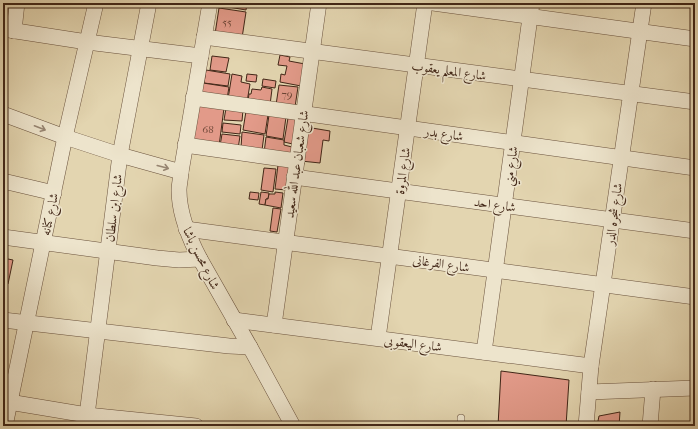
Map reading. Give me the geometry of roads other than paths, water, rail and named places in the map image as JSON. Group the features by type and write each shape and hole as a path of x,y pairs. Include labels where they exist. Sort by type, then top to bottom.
{"street":[{"path":"17,3 8,30 87,42 201,56"},
{"name":"شارع كنانه","path":"5,426 6,401 27,323 65,137 96,3"},
{"name":"شارع ابن سلطان","path":"91,419 97,331 120,155 149,3"},
{"name":"شارع محسن باشا","path":"210,3 181,172 179,191 182,210 186,229 193,246 293,426"},
{"name":"شارع شعبان عبد الله سعيد","path":"274,325 319,3"},
{"name":"شارع المروة","path":"378,338 425,3"},
{"path":"432,3 531,10 640,32 695,39"},
{"name":"شارع شجره الدر","path":"586,426 591,366 644,3"},
{"name":"شارع مني","path":"484,352 531,10"},
{"name":"شارع المعلم يعقوب","path":"204,37 695,102"},
{"name":"شارع بدر","path":"193,98 695,168"},
{"path":"3,114 65,137 120,155 181,172"},
{"path":"185,145 297,161"},
{"name":"شارع احد","path":"294,177 695,231"},
{"path":"3,181 54,193"},
{"name":"شارع الفرغانى","path":"186,229 695,297"},
{"path":"3,238 179,260 200,259"},
{"path":"3,320 229,346 250,347"},
{"name":"شارع اليعقوبى","path":"234,320 591,366"},
{"path":"589,392 695,388"},
{"path":"650,426 654,389"},
{"path":"6,401 91,419 196,426"}],"lane":[{"path":"461,418 461,426"}]}
